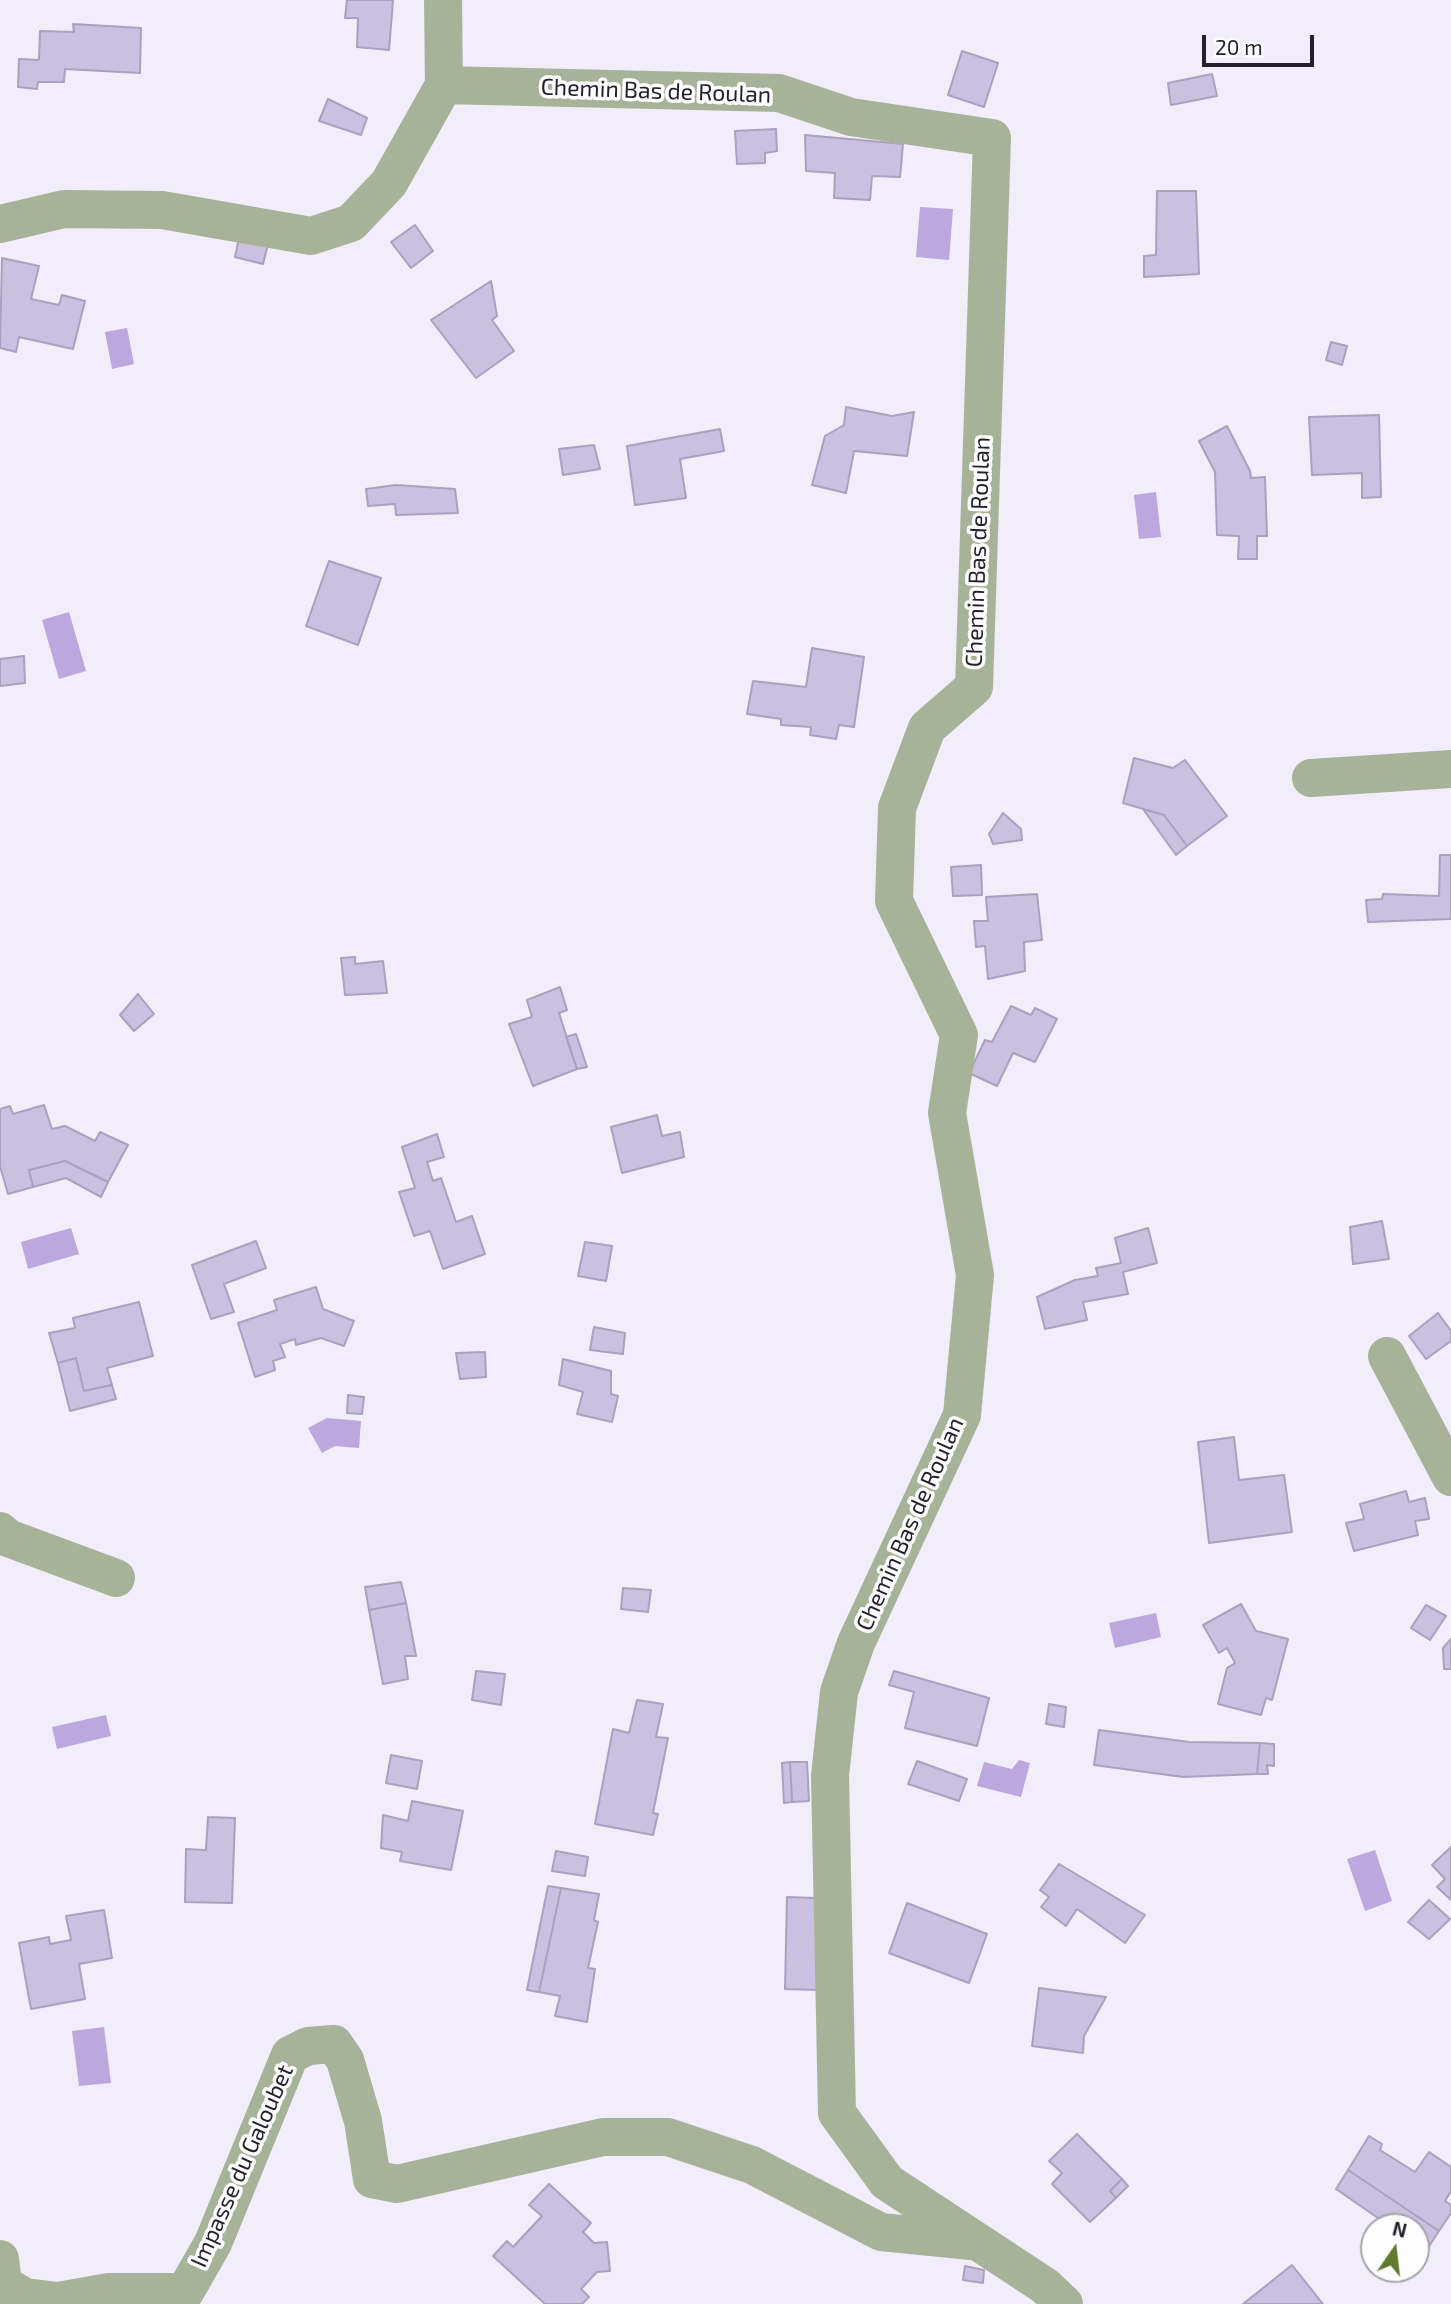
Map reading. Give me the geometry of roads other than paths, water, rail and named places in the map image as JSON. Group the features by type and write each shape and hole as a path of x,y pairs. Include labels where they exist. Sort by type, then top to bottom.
{"street":[{"path":"0,224 64,209 162,210 311,236 351,223 389,183 444,85 443,0"},
{"name":"Chemin Bas de Roulan","path":"444,85 779,93 851,117 992,138 974,687 927,728 897,808 894,901 959,1035 947,1113 975,1275 962,1415 856,1643 839,1692 830,1776 837,2113 887,2182 1045,2286 1064,2304"},
{"path":"1311,778 1451,769"},
{"path":"1387,1356 1451,1477"},
{"path":"0,1531 8,1538 116,1578"},
{"name":"Impasse du Galoubet","path":"0,2259 3,2284 25,2297 58,2301 109,2292 185,2292 213,2243 290,2055 307,2046 334,2044 345,2060 363,2121 372,2179 397,2184 603,2137 668,2137 752,2165 881,2232 974,2241"}]}
